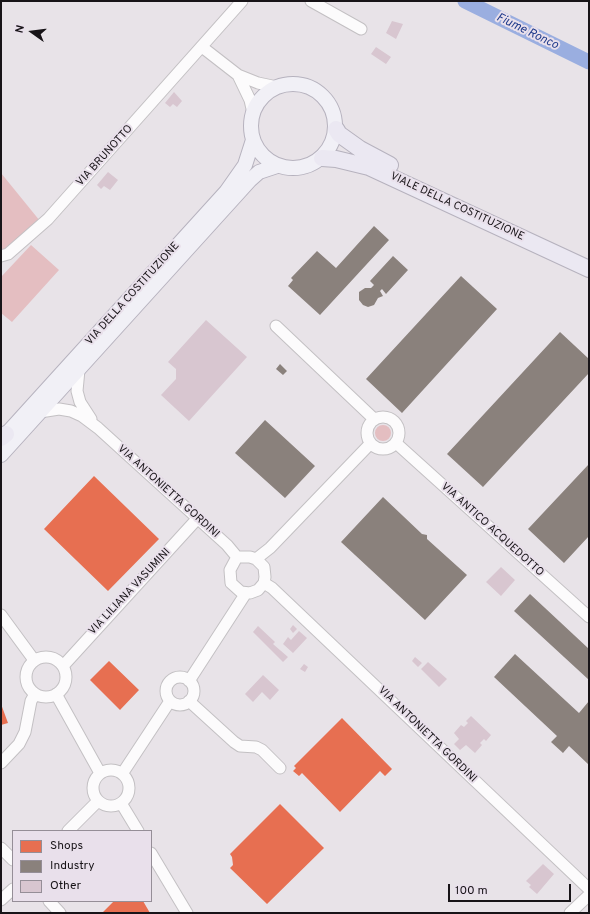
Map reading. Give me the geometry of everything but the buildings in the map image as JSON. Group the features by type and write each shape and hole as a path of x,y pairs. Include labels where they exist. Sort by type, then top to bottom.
{"highway":[{"name":"VIALE DELLA COSTITUZIONE","path":"336,129 347,141 370,156 589,258"},
{"name":"VIALE DELLA COSTITUZIONE","path":"322,158 336,159 369,167 589,268"}],"main road":[{"path":"298,84 318,91 332,108 336,129 332,144 322,158 311,165 298,169 277,166 265,158 253,140 251,126 253,113 262,98 276,87 298,84"},
{"name":"VIA DELLA COSTITUZIONE","path":"3,437 226,192 245,164 253,140"},
{"name":"VIA DELLA COSTITUZIONE","path":"1,455 250,180 259,172 277,166"}],"street":[{"name":"VIA BRUNOTTO","path":"1,256 8,254 48,219 242,1"},
{"path":"311,1 342,20 361,29"},
{"path":"202,47 238,75 258,83 276,87"},
{"path":"238,75 250,100 253,113"},
{"path":"276,326 374,419"},
{"name":"VIA ANTONIETTA GORDINI","path":"79,370 77,391 80,402 98,428"},
{"name":"VIA ANTONIETTA GORDINI","path":"40,412 59,409 71,411 82,416 98,428 227,545 237,557"},
{"path":"384,416 389,417 397,424 400,434 396,443 386,449 375,447 370,444 367,439 367,428 374,419 384,416"},
{"name":"VIA ANTICO ACQUEDOTTO","path":"396,443 589,617"},
{"path":"256,559 270,548 370,444"},
{"name":"VIA LILIANA VASUMINI","path":"62,666 197,519"},
{"path":"237,557 250,557 256,559 264,566 264,583 258,590 246,593 237,590 230,579 230,570 237,557"},
{"name":"VIA ANTONIETTA GORDINI","path":"264,583 272,588 589,889"},
{"path":"189,680 246,593"},
{"path":"1,615 34,660"},
{"path":"40,657 53,658 62,666 66,678 64,684 56,694 46,697 35,694 30,690 25,677 29,665 34,660 40,657"},
{"path":"177,677 189,680 192,684 193,693 189,701 178,704 170,701 166,694 169,682 177,677"},
{"path":"1,763 20,744 25,732 35,694"},
{"path":"56,694 100,773"},
{"path":"122,774 170,701"},
{"path":"189,701 234,742 240,746 256,747 262,750 280,768"},
{"path":"111,770 122,774 129,784 129,790 127,796 121,803 108,806 98,801 93,792 96,777 100,773 111,770"},
{"path":"69,830 98,801"},
{"path":"121,803 137,830"},
{"path":"1,848 12,859"},
{"path":"152,855 187,913"},
{"path":"1,900 12,890"},
{"path":"570,913 589,895"},
{"path":"49,902 60,913"}],"shaded area":[{"path":"1,173 40,221 1,252"},
{"path":"31,245 59,270 12,322 1,313 1,277"},
{"path":"383,425 389,427 391,433 389,439 383,441 377,439 375,433 377,427"}],"waterway":[{"name":"Fiume Ronco","path":"465,1 589,62"}]}
